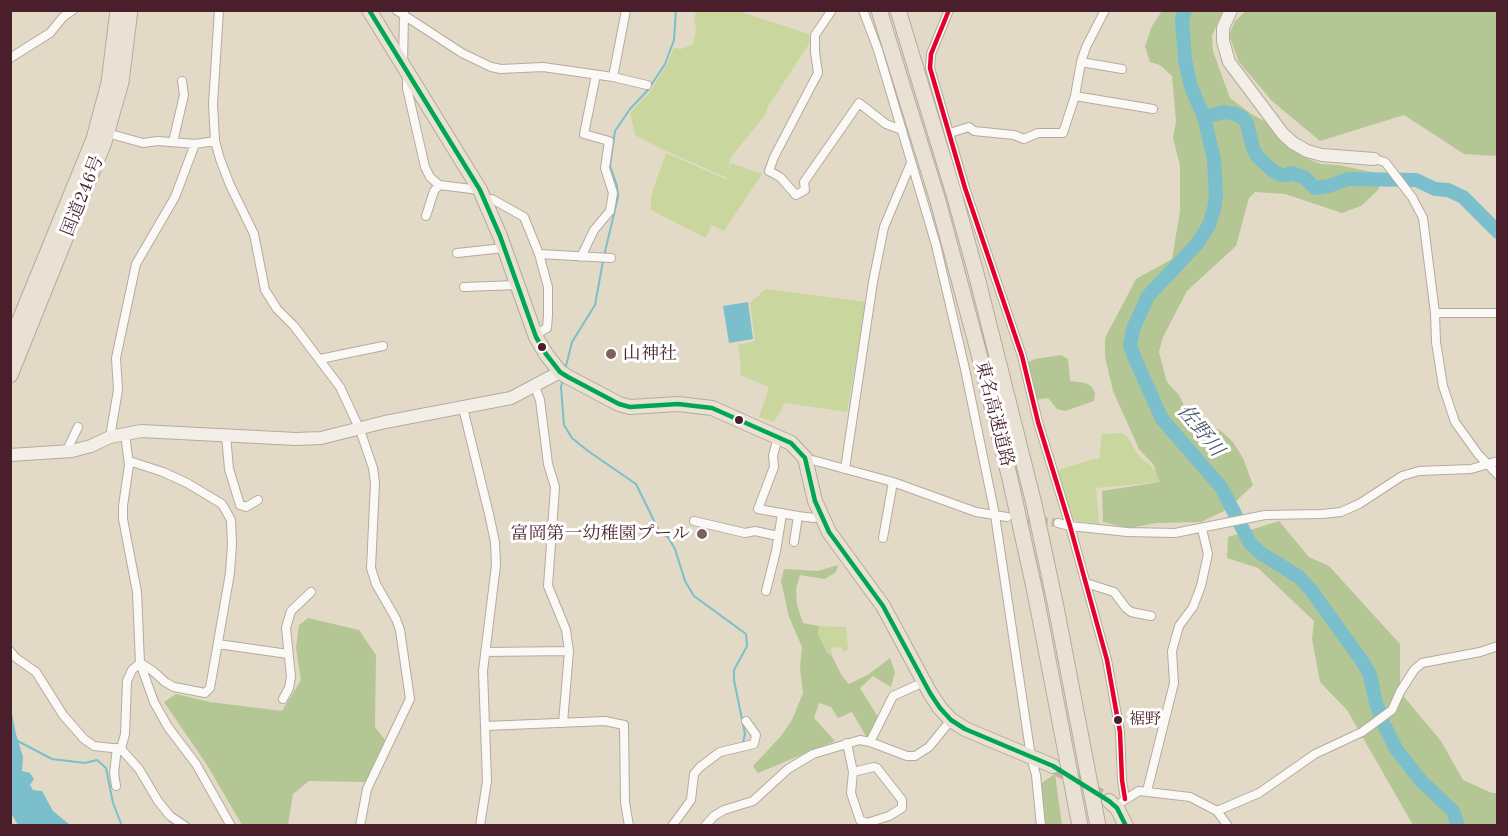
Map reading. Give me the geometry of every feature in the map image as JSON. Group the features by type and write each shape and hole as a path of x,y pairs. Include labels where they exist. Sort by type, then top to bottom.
{"highway":[{"name":"国道246号","path":"10,344 14,328 94,139 109,83 118,10"},
{"name":"国道246号","path":"10,375 107,133 121,82 130,10"},
{"name":"東名高速道路","path":"879,10 938,201 1010,479 1040,614 1080,825"},
{"name":"東名高速道路","path":"898,10 954,194 996,349 1054,595 1098,825"}],"main road":[{"path":"369,10 483,196 535,335 560,372 619,404 630,407 678,404 712,408 791,443 805,458 815,501 829,532 883,606 940,708 951,720 982,738 1053,766"},
{"path":"1117,803 1126,825"}],"street":[{"path":"10,58 50,33 63,17 73,10"},
{"path":"219,10 213,104 215,141 230,185 254,234 265,290 277,309 294,326 340,387 360,429 369,454 375,483 371,568 376,584 396,618 400,630 410,691 408,706 367,789 360,825"},
{"path":"396,10 462,53 491,67 501,69 543,67 613,77 647,85"},
{"path":"613,77 626,10"},
{"path":"832,10 815,35 814,52 818,73 769,171 780,177 796,195 805,190 804,182 859,103 886,124 902,130"},
{"path":"863,10 879,50 936,245 965,369 995,515 1031,757 1036,775 1041,825"},
{"path":"949,10 931,54 930,68 965,188 1023,356 1038,422 1107,660 1120,732 1122,780 1117,803"},
{"path":"950,133 969,127 974,131 1014,135 1024,139 1038,133 1064,133 1075,96 1081,62 1105,10"},
{"path":"1230,10 1223,28 1223,41 1229,62 1283,134 1307,151 1322,155 1385,162 1412,197 1423,218 1435,313 1436,342 1443,386 1449,406 1455,422 1486,465 1497,475"},
{"path":"404,14 407,88 430,177 439,185 492,199 524,217 548,287 547,328 535,335"},
{"path":"1081,62 1122,69"},
{"path":"581,257 594,231 610,211 613,193 605,168 609,141 584,134 596,75"},
{"path":"172,142 184,95 182,81"},
{"path":"1075,96 1153,109"},
{"path":"107,133 143,143 195,144 215,141"},
{"path":"110,437 118,390 116,357 136,264 175,197 195,144"},
{"path":"845,469 873,282 884,227 912,162"},
{"path":"426,216 434,191 439,185"},
{"path":"457,253 504,248"},
{"path":"538,254 611,258"},
{"path":"464,287 517,285"},
{"path":"1435,313 1497,313"},
{"path":"320,359 383,346"},
{"path":"10,455 66,452 91,446 110,437 152,431 296,439 321,438 385,422 511,398 560,372"},
{"path":"535,387 540,400 548,464 555,487 548,586 552,601 566,630 569,651 563,723"},
{"path":"463,408 495,542 496,565 483,671 487,781 480,825"},
{"path":"66,452 78,427"},
{"path":"125,434 129,461 123,519 137,592 140,663 154,702 168,726 196,764 231,825"},
{"path":"226,435 229,469 240,505 246,507 258,500"},
{"path":"778,436 773,456 774,467 758,509 814,518 821,516"},
{"path":"805,458 893,482 976,512 1007,518"},
{"path":"129,461 163,472 211,496 222,504 231,520 230,573 210,688 205,693 174,687 140,663"},
{"path":"1058,523 1127,532 1175,533 1266,515 1341,512 1359,504 1402,476 1419,471 1471,469 1497,461"},
{"path":"883,538 893,482"},
{"path":"766,591 782,514"},
{"path":"794,542 798,516"},
{"path":"694,521 745,533 755,531 778,536"},
{"path":"1147,791 1174,683 1172,651 1179,626 1192,607 1201,586 1208,554 1202,529"},
{"path":"1086,583 1114,592 1131,612 1151,616"},
{"path":"283,699 289,688 291,677 286,628 291,611 311,592"},
{"path":"218,644 288,654"},
{"path":"1217,811 1259,792 1315,754 1362,732 1392,710 1414,670 1422,663 1480,652 1497,646"},
{"path":"10,651 36,672 63,716 84,739 94,746 119,748 139,769 170,816 185,825"},
{"path":"485,652 569,651"},
{"path":"116,786 114,773 119,748 125,734 127,681 132,670 140,663"},
{"path":"870,742 893,696 924,682"},
{"path":"705,825 724,810 753,801 795,764 813,754 860,740 907,756 915,756 929,747 951,720"},
{"path":"486,726 605,721 624,724 624,802 628,825"},
{"path":"672,825 691,800 694,774 700,767 720,752 754,744 756,735 746,721"},
{"path":"847,743 853,772 851,793 860,820 867,823 889,816 902,807 902,800 877,768 853,772"},
{"path":"1117,803 1139,791 1190,797 1217,811 1228,825"}],"green space":[{"path":"1247,10 1497,11 1497,156 1464,154 1404,115 1320,141 1272,101 1239,62 1229,35 1235,21"},
{"path":"696,11 744,11 744,13 809,34 809,44 767,108 767,113 731,157 727,175 731,163 762,174 724,231 711,225 706,238 651,210 651,197 656,181 666,153 727,178 635,135 630,113 650,92 674,48 681,49 692,45 696,29 694,20"},
{"path":"1162,11 1223,11 1212,36 1213,51 1230,98 1264,121 1278,137 1306,158 1321,164 1372,172 1382,180 1378,190 1361,206 1342,213 1285,194 1255,192 1249,198 1236,246 1187,291 1163,337 1159,352 1167,382 1179,395 1193,423 1220,430 1233,442 1243,458 1253,485 1228,509 1201,522 1156,523 1129,528 1103,522 1102,491 1160,482 1153,464 1139,449 1113,391 1105,357 1105,338 1136,279 1172,259 1180,211 1180,166 1173,138 1176,121 1172,76 1160,65 1150,62 1145,46 1152,26"},
{"path":"766,289 866,302 847,412 785,403 774,422 759,417 769,387 740,375 738,345 755,341 750,303"},
{"path":"1061,355 1068,359 1070,381 1091,386 1095,393 1094,401 1065,411 1057,409 1048,398 1034,400 1026,363 1035,359"},
{"path":"1122,433 1128,438 1138,455 1157,472 1160,482 1096,488 1099,524 1072,520 1053,472 1099,459 1102,434"},
{"path":"1279,521 1309,557 1329,566 1400,644 1400,692 1441,741 1463,780 1497,793 1497,825 1413,825 1347,710 1320,682 1312,639 1314,621 1258,568 1227,558 1228,537"},
{"path":"838,565 836,572 825,579 800,575 796,589 797,605 803,623 819,626 818,634 827,652 832,656 842,676 849,684 869,674 890,658 895,672 891,687 873,676 860,688 878,717 867,738 852,712 838,718 831,707 819,703 814,718 835,741 758,773 753,766 781,736 792,720 803,693 800,668 802,647 789,617 781,581 784,569 818,571"},
{"path":"308,618 359,630 376,655 375,727 385,740 366,782 309,781 293,794 288,825 242,825 207,765 164,702 176,694 210,702 282,711 301,680 296,648 299,625"},
{"path":"819,626 846,627 848,649 843,653 841,647 831,648 832,656 818,634"},
{"path":"1055,774 1062,825 1044,825 1039,785"}],"water":[{"path":"748,302 753,339 729,343 723,306"},
{"path":"10,704 23,757 22,771 30,773 34,779 30,785 33,790 42,791 53,811 70,825 18,825 11,813"}],"waterway":[{"path":"604,256 618,197 610,166 615,131 630,109 648,90 665,64 674,40 676,10"},
{"name":"佐野川","path":"1185,10 1182,20 1185,60 1191,87 1204,117 1214,159 1216,195 1214,209 1209,225 1197,244 1148,296 1133,329 1130,345 1162,419 1221,487 1250,543 1262,554 1299,577 1311,590 1370,675 1376,703 1396,749 1421,781 1453,811 1458,826"},
{"path":"1204,117 1225,112 1243,118 1257,156 1273,171 1281,175 1291,173 1304,177 1315,188 1348,179 1416,180 1435,189 1448,190 1463,197 1498,232"},
{"path":"565,370 572,342 595,305 603,261"},
{"path":"563,379 561,387 564,425 572,438 636,484 660,533 668,537 675,549 685,581 694,596 746,634 747,646 734,670 745,734 743,742"},
{"path":"10,737 52,759 85,763 97,760 106,768 113,803 122,826"}],"tunnel":[{"path":"1016,518 1058,523"},
{"path":"1053,766 1109,801"}],"transit line":[{"path":"369,10 480,190 500,236 536,337 560,372 619,404 630,407 678,404 712,408 791,443 805,458 815,501 829,532 883,606 940,708 951,720 965,729 1053,766 1109,801 1117,808 1126,826"},
{"path":"949,10 931,54 930,68 965,188 1022,356 1038,422 1107,660 1120,732 1125,799"}],"place":[{"name":"山神社","path":"611,354"},
{"name":"富岡第一幼稚園プール","path":"702,534"},
{"name":"裾野","path":"1118,720"}]}
